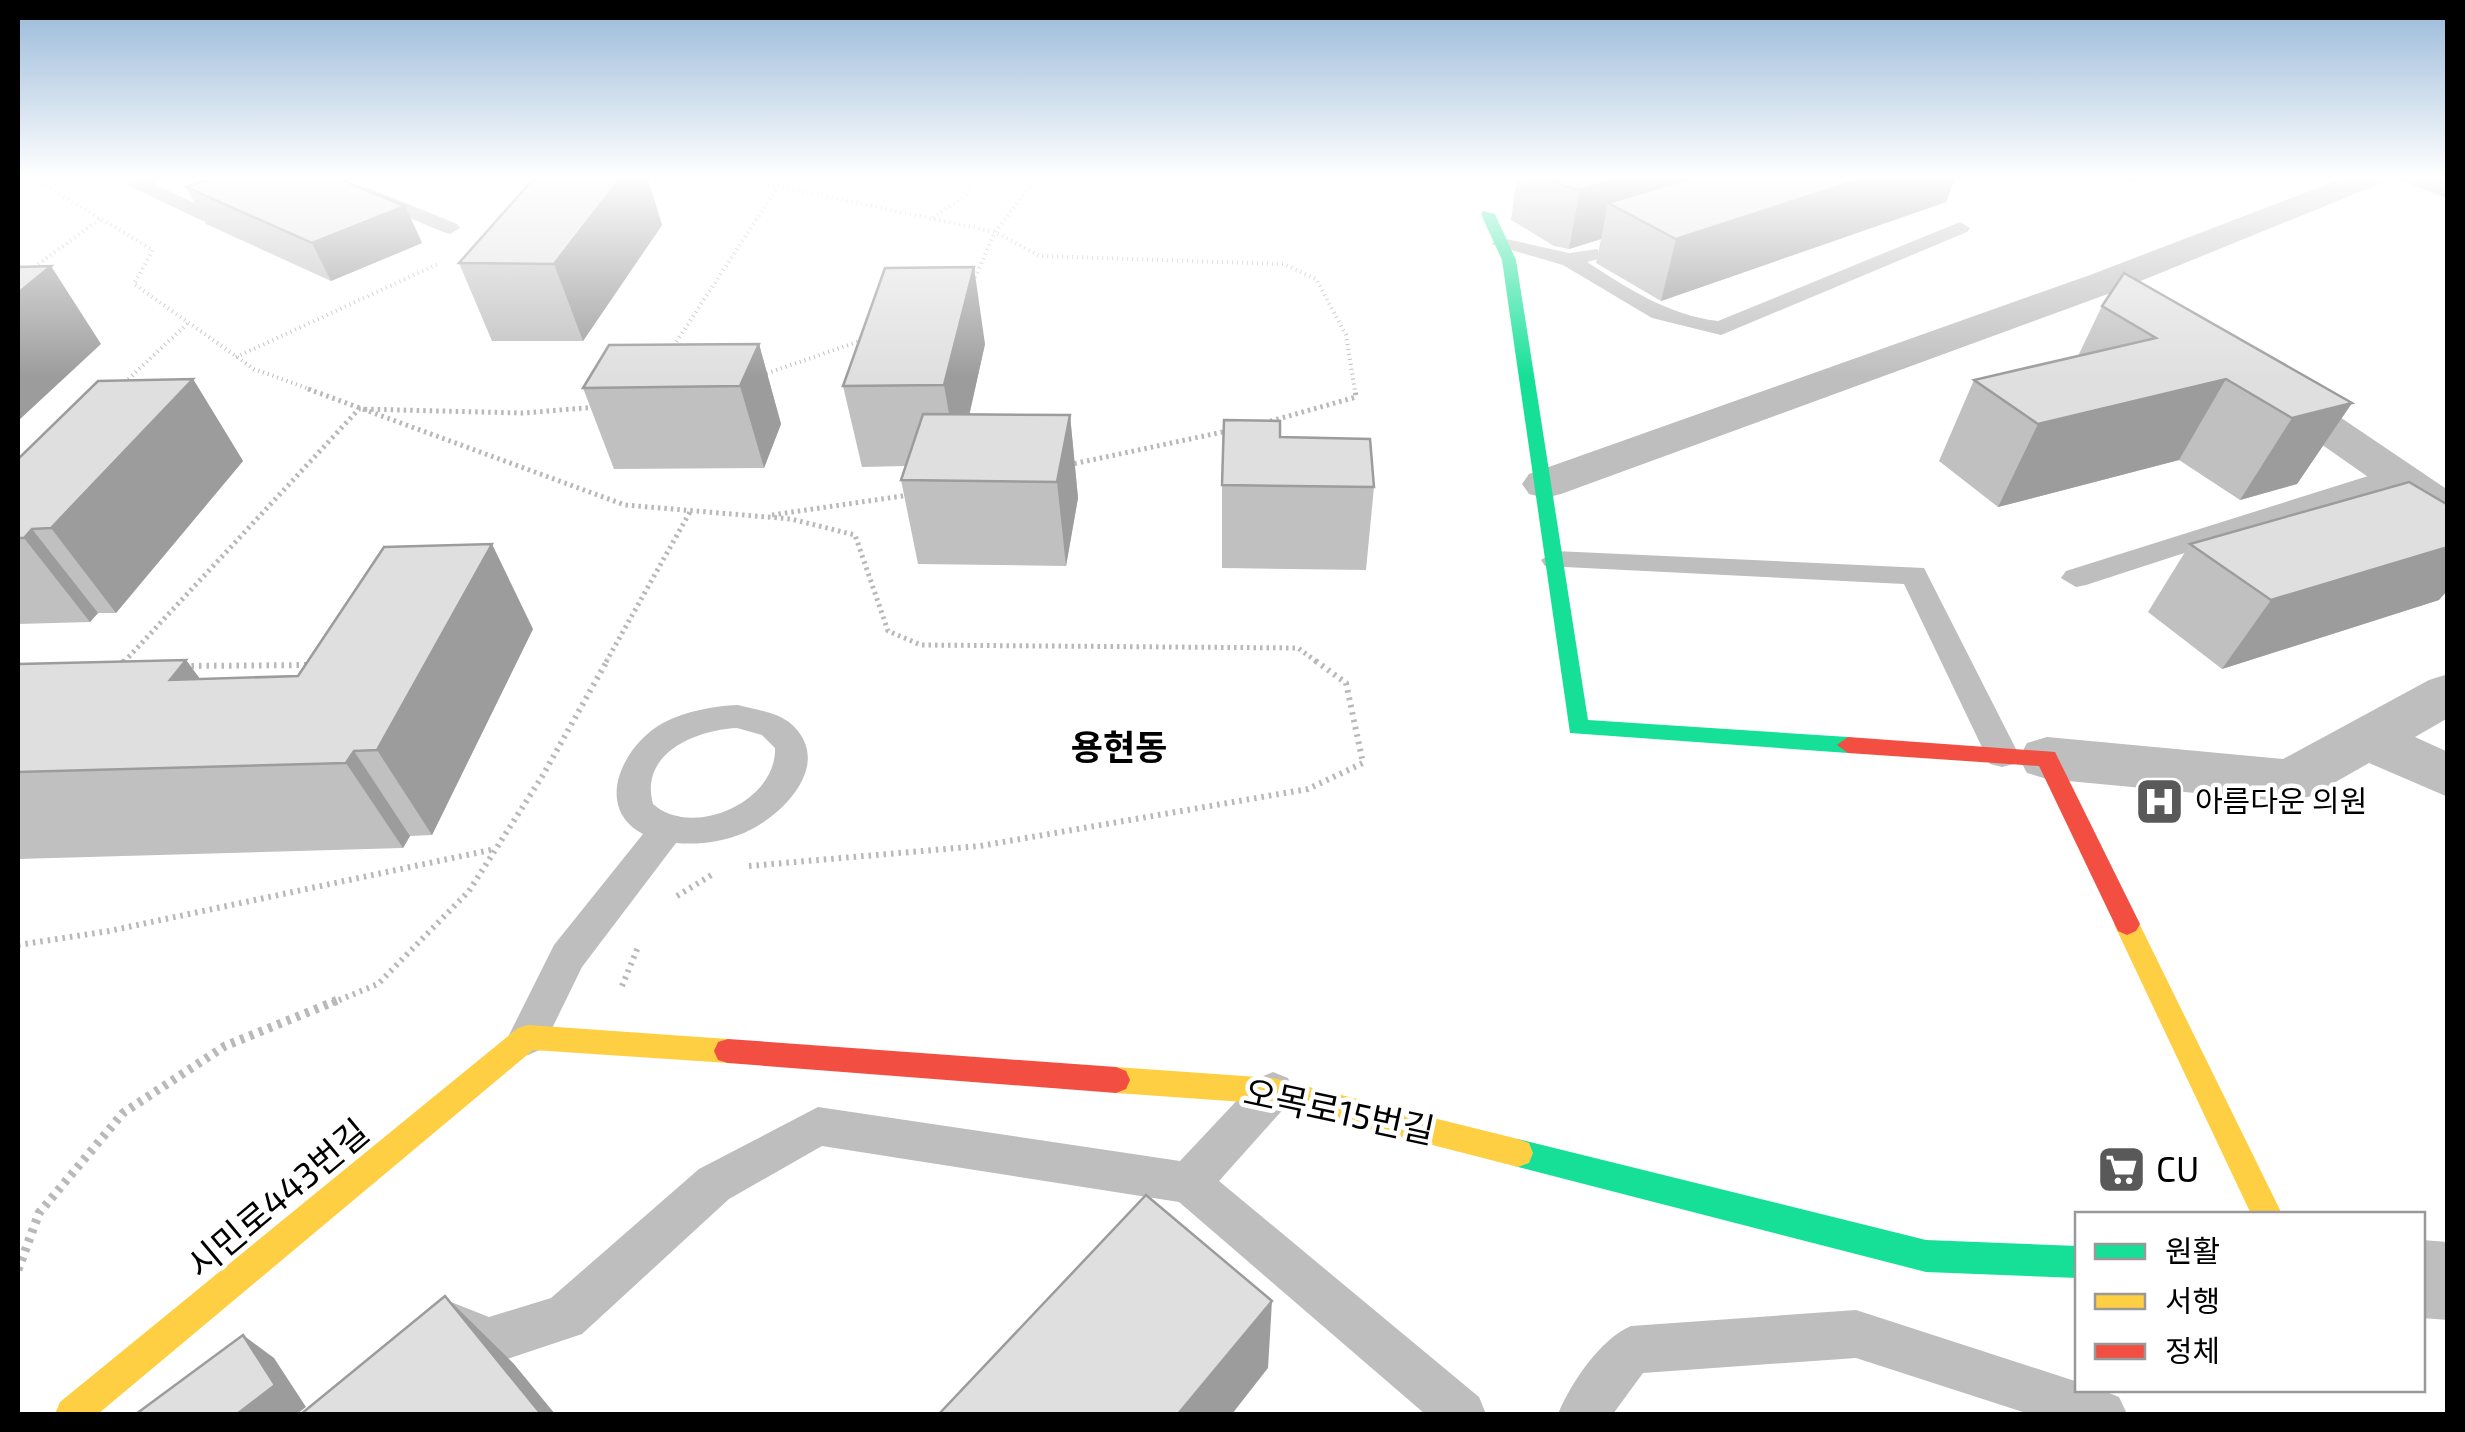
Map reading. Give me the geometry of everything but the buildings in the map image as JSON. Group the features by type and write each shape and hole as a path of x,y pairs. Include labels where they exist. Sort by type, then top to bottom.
{"street":[{"path":"1545,484 2207,243"},
{"path":"1502,244 1510,260 1578,728 2025,757 2291,781 2448,693"},
{"path":"2103,283 2151,314"},
{"path":"2233,366 2400,474 2448,511"},
{"path":"2400,474 2448,459"},
{"path":"2367,738 2448,776"},
{"path":"2025,757 2267,1212"},
{"name":"오목로15번길","path":"528,1037 1273,1091 1926,1256 2075,1262"},
{"name":"시민로443번길","path":"72,1414 528,1037"}],"lane":[{"path":"1502,244 1570,260 1640,306 1686,326 1721,328 1925,243"},
{"path":"1570,260 1606,248"},
{"path":"2076,578 2400,474"},
{"path":"1556,560 1914,575 2025,757"},
{"path":"713,717 760,719 780,729 791,743 794,762 788,781 774,800 722,828 694,832 666,829 647,820 634,806 630,788 634,770 656,744 688,725 713,717"},
{"path":"528,1037 568,956 666,829"},
{"path":"1189,1183 1273,1091"},
{"path":"436,1321 489,1341 565,1317 714,1184 818,1126 1189,1183 1462,1414"},
{"path":"1582,1414 1631,1350 1856,1334 2102,1414"}],"path":[{"path":"18,279 67,243"},
{"path":"141,243 153,250 134,284 254,369 624,505 761,517 855,536 888,631 920,646 1298,648 1346,683 1363,763 1308,788 980,846 742,867"},
{"path":"668,354 741,243"},
{"path":"968,295 990,243"},
{"path":"1015,243 1040,256 1284,264 1316,279 1346,335 1356,397 1284,419 1059,467"},
{"path":"236,357 450,258"},
{"path":"117,389 188,323"},
{"path":"745,380 865,339"},
{"path":"111,675 359,409 523,414 616,406"},
{"path":"761,517 928,492"},
{"path":"18,1270 39,1213 123,1113 226,1046 378,984 468,891 543,775 690,510"},
{"path":"178,666 314,665"},
{"path":"102,667 138,667"},
{"path":"18,945 109,931 496,849"},
{"path":"671,899 722,868"},
{"path":"599,1042 640,943"}],"traffic: fast":[{"path":"1501,243 1509,260 1578,727 1848,745"},
{"path":"1518,1153 1926,1256 2075,1262"}],"traffic: slow":[{"path":"2127,924 2266,1212"},
{"path":"72,1414 528,1037 728,1051"},
{"path":"1116,1080 1273,1091 1518,1153"}],"traffic: jam":[{"path":"1848,745 2047,758 2127,924"},
{"path":"728,1051 1116,1080"}],"place":[{"name":"아름다운 의원","path":"2160,802"},
{"name":"CU","path":"2121,1170"}],"district":[{"name":"용현동","path":"1119,748"}]}
